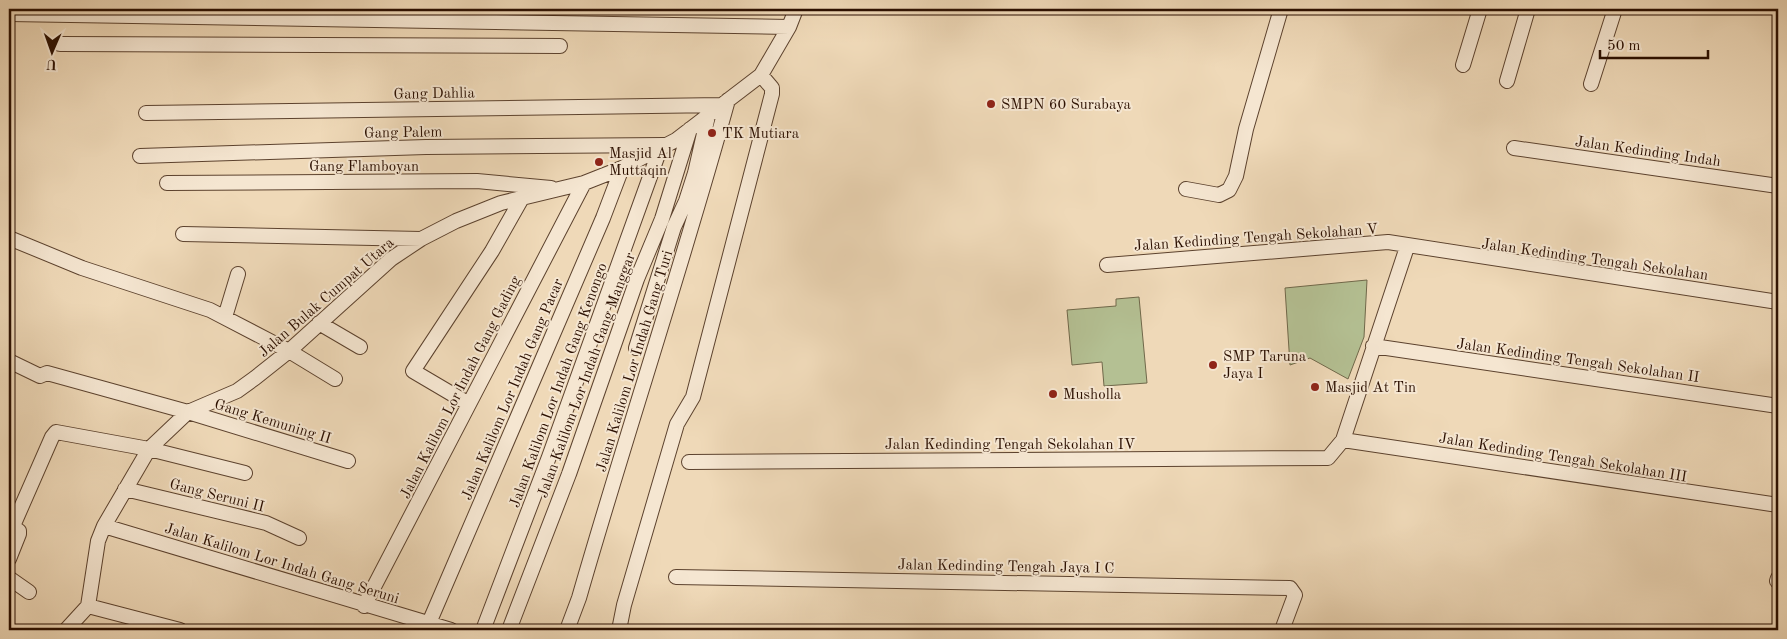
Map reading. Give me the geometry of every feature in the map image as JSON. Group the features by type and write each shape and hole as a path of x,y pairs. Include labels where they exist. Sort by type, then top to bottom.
{"street":[{"name":"Jalan Bulak Cumpat Utara","path":"188,412 237,391 289,351 391,259 421,239 456,221 501,203 584,183 622,168 663,147 761,76 789,27 796,9"},
{"path":"1186,189 1219,195 1228,190 1236,176 1246,129 1281,9"},
{"path":"1463,64 1480,9"},
{"path":"1507,81 1528,9"},
{"path":"1591,84 1615,9"},
{"path":"9,14 789,27"},
{"path":"60,44 560,46"},
{"path":"619,630 624,605 677,424 693,397 734,238 751,182 772,94 772,88 761,76"},
{"name":"Gang Dahlia","path":"146,113 725,103"},
{"name":"Jalan Kalilom Lor Indah Gang Turi","path":"567,630 579,598 661,324 696,216 725,103"},
{"path":"636,348 674,227 686,201 695,173 708,116"},
{"name":"Jalan Kalilom Lor Indah Gang Manggar","path":"509,630 569,474 637,279 662,219 690,129"},
{"name":"Gang Palem","path":"140,156 426,147 663,147"},
{"name":"Jalan Kalilom Lor Indah Gang Kenongo","path":"483,630 663,147"},
{"name":"Jalan Kedinding Indah","path":"1514,148 1778,186"},
{"name":"Jalan Kalilom Lor Indah Gang Pacar","path":"429,623 603,218 622,168"},
{"name":"Gang Flamboyan","path":"167,183 476,181 560,188"},
{"name":"Jalan Kalilom Lor Indah Gang Gading","path":"364,606 584,183"},
{"path":"469,404 413,371 492,251 522,198"},
{"path":"183,234 421,239"},
{"path":"9,238 82,268 210,310 289,351 335,379"},
{"name":"Jalan Kedinding Tengah Sekolahan V","path":"1107,264 1388,242 1407,247"},
{"path":"1343,440 1372,346 1407,247"},
{"name":"Jalan Kedinding Tengah Sekolahan","path":"1407,247 1778,302"},
{"path":"225,317 238,274"},
{"path":"319,323 360,347"},
{"name":"Jalan Kedinding Tengah Sekolahan II","path":"1372,346 1778,406"},
{"name":"Gang Kemuning II","path":"9,361 44,374 188,412 348,461"},
{"path":"66,630 88,606 98,541 104,526 149,449 188,412"},
{"path":"9,559 19,534 11,525 56,432 149,449 245,473"},
{"name":"Jalan Kedinding Tengah Sekolahan IV","path":"689,462 1316,458 1331,456 1343,440"},
{"name":"Jalan Kedinding Tengah Sekolahan III","path":"1343,440 1778,505"},
{"name":"Gang Seruni II","path":"125,489 266,523 298,538"},
{"name":"Jalan Kalilom Lor Indah Gang Seruni","path":"104,526 364,606 450,630"},
{"name":"Jalan Kedinding Tengah Jaya I C","path":"676,577 1290,588 1295,595 1282,630"},
{"path":"9,578 30,592"},
{"path":"88,606 180,630"}],"green space":[{"path":"1367,280 1364,337 1348,379 1310,358 1290,365 1285,288"},
{"path":"1139,297 1147,383 1104,386 1102,362 1072,365 1067,310 1116,306 1116,299"}],"place":[{"name":"SMPN 60 Surabaya","path":"991,104"},
{"name":"TK Mutiara","path":"712,133"},
{"name":"Masjid Al Muttaqin","path":"599,162"},
{"name":"SMP Taruna Jaya I","path":"1213,365"},
{"name":"Masjid At Tin","path":"1315,387"},
{"name":"Musholla","path":"1053,394"}]}
